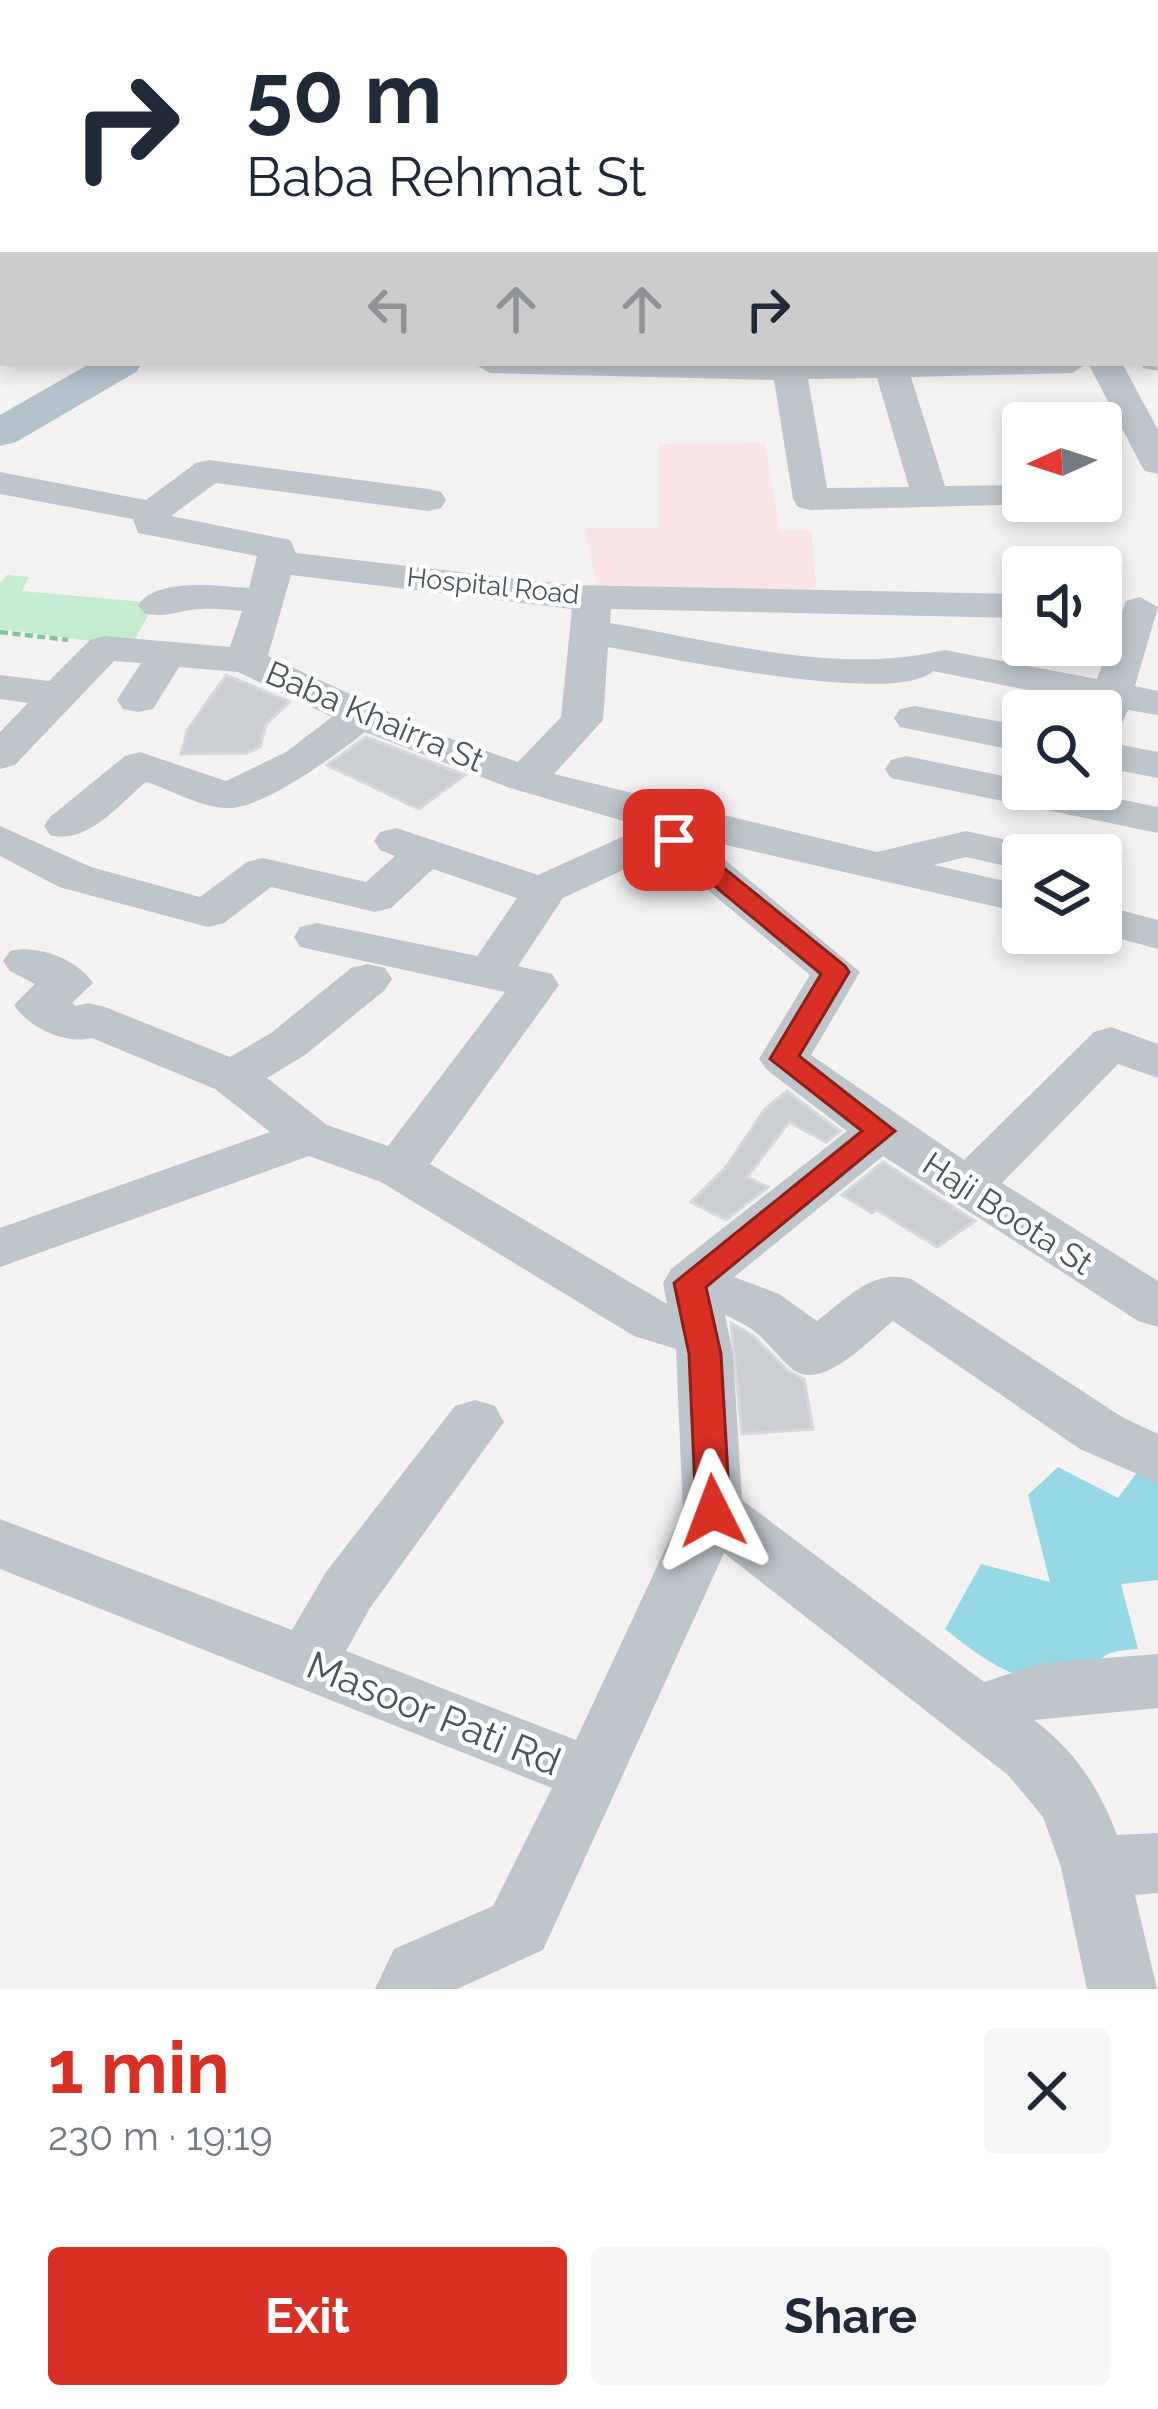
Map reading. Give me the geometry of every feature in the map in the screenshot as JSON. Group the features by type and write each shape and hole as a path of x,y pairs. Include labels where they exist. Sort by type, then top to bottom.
{"main road":[{"path":"0,433 117,366"}],"street":[{"path":"650,366 936,366"},
{"path":"1108,366 1144,410 1158,463"},
{"path":"890,367 930,497"},
{"path":"789,369 812,499 1002,496"},
{"path":"153,512 209,471 428,500"},
{"name":"Hospital Road","path":"0,483 153,512 151,526 277,548 270,581 591,614 1002,606"},
{"path":"158,604 176,605 180,596 270,581"},
{"name":"Baba Khairra St","path":"270,581 246,662 419,742 665,824 1002,894"},
{"path":"1112,690 1133,609"},
{"path":"525,779 582,720 591,614 824,671 930,665 1026,690"},
{"path":"0,756 104,648 246,662"},
{"path":"138,700 166,655"},
{"path":"0,687 63,694"},
{"path":"1122,709 1158,703"},
{"path":"66,826 140,764 229,796 302,761 362,714"},
{"path":"915,718 1002,735"},
{"path":"1122,758 1158,765"},
{"path":"906,769 1002,784"},
{"path":"1122,809 1158,820"},
{"path":"489,974 547,888 665,824"},
{"name":"Haji Boota St","path":"665,824 836,972 784,1059 881,1131 1158,1307"},
{"path":"0,838 75,877 208,913 263,872 375,898 411,847 532,888"},
{"path":"880,865 967,844 1002,852"},
{"path":"1122,925 1158,934"},
{"path":"317,937 535,986 399,1169"},
{"path":"27,961 69,983 38,1005 77,1026 88,1018 233,1077 309,1137 399,1169 654,1322 695,1310 762,1309 800,1331 811,1355 892,1293 1101,1432 1158,1460"},
{"path":"233,1077 288,1044 368,979"},
{"path":"968,1187 1112,1043 1158,1061"},
{"path":"695,1310 881,1131"},
{"path":"0,1248 309,1137"},
{"path":"592,1775 713,1511 695,1310"},
{"path":"306,1663 348,1589 475,1422"},
{"path":"713,1511 1031,1755 1127,1865 1122,1989"},
{"name":"Masoor Pati Rd","path":"0,1543 592,1775 518,1928 419,1972 410,1989"},
{"path":"976,1712 1042,1690 1158,1682"}],"path":[{"path":"0,632 69,640"}],"shaded area":[{"path":"765,443 780,530 811,530 816,586 804,590 599,591 584,528 659,528 659,444"}],"green space":[{"path":"7,575 29,577 22,591 155,603 131,646 0,629 0,583"}],"water":[{"path":"1146,1460 1158,1466 1158,1580 1121,1584 1138,1649 1108,1654 1081,1674 1044,1681 1008,1671 945,1629 981,1564 1050,1582 1028,1495 1058,1467 1118,1498"}],"building":[{"path":"226,675 290,702 266,724 260,747 247,753 181,754 187,731"},
{"path":"366,737 465,775 419,809 327,765"},
{"path":"787,1091 840,1131 826,1142 789,1122 747,1177 768,1187 726,1220 691,1202 726,1167 765,1109"},
{"path":"883,1162 975,1221 937,1247 877,1210 872,1213 842,1195"},
{"path":"731,1323 804,1379 813,1429 742,1434"}],"route":[{"path":"674,840 836,972 784,1059 881,1131 690,1283 705,1354 713,1511"}]}
